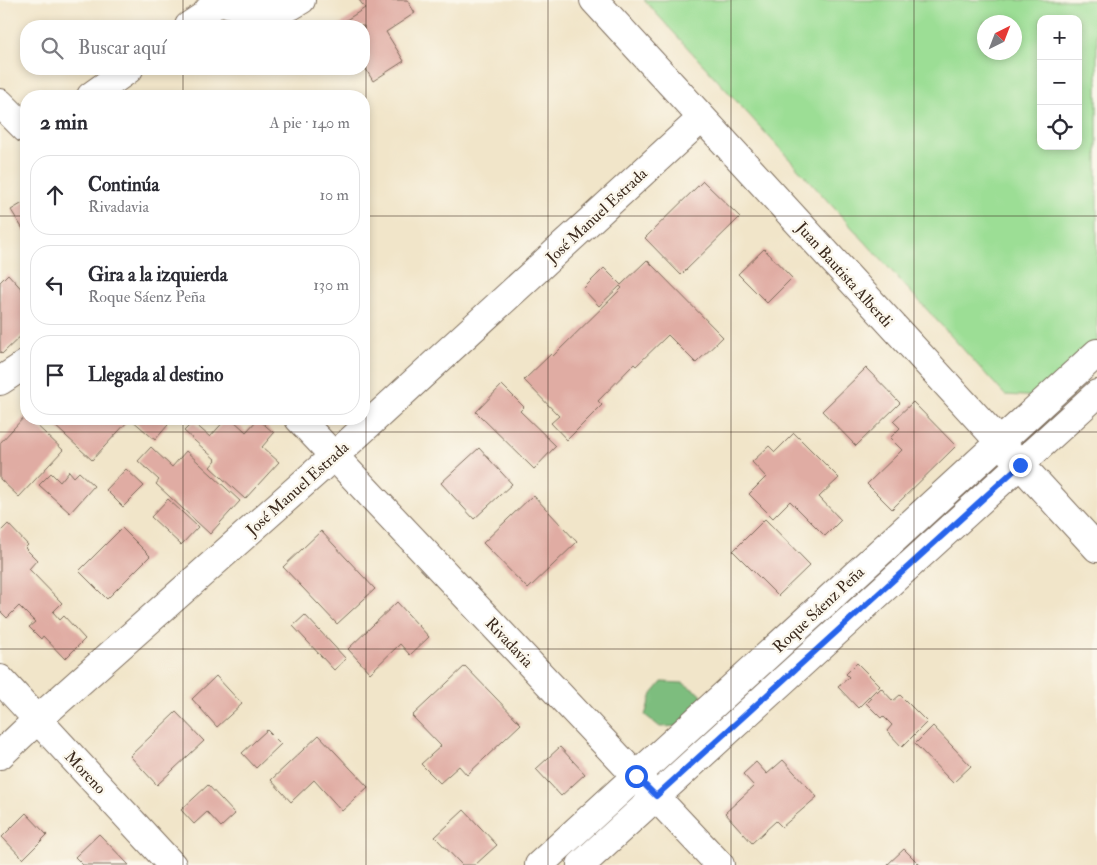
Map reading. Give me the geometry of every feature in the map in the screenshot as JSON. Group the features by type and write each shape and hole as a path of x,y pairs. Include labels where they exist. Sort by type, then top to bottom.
{"street":[{"path":"198,20 204,16 216,1 266,13 291,6 301,0"},
{"name":"Juan Bautista Alberdi","path":"594,0 1097,548"},
{"path":"99,90 121,75"},
{"name":"José Manuel Estrada","path":"370,423 702,118"},
{"name":"Roque Sáenz Peña","path":"540,865 1097,353"},
{"path":"0,381 20,368"},
{"name":"Roque Sáenz Peña","path":"581,865 1097,394"},
{"name":"Rivadavia","path":"305,425 720,865"},
{"name":"José Manuel Estrada","path":"0,755 368,425"},
{"name":"Moreno","path":"0,679 172,865"}],"green space":[{"path":"644,0 1097,0 1097,346 1044,397 1005,395"},
{"path":"662,682 683,683 702,695 699,714 683,726 660,727 645,715 652,694"}],"building":[{"path":"359,0 407,0 415,13 386,32 404,61 373,81 369,75 370,20 346,20 365,8"},
{"path":"703,181 740,217 681,275 645,238"},
{"path":"20,205 20,224 11,210"},
{"path":"764,249 792,278 767,303 738,274"},
{"path":"647,260 723,337 696,363 668,335 636,366 634,364 598,401 602,405 567,440 551,423 559,416 524,380 551,354 553,356 622,288 620,286 599,306 583,289 604,268 621,285"},
{"path":"8,274 20,287 20,337 2,354 0,352 0,282"},
{"path":"866,368 900,403 856,446 822,411"},
{"path":"502,385 524,407 520,411 556,446 534,469 476,412"},
{"path":"913,402 956,446 892,509 867,484 902,450 890,438 900,428 893,421"},
{"path":"20,421 20,425 36,425 63,450 19,497 0,479 0,443"},
{"path":"54,425 124,425 92,460"},
{"path":"138,425 168,425 155,440"},
{"path":"190,425 196,425 210,437 221,425 238,425 246,432 252,425 265,425 274,433 262,447 279,462 245,499 210,467 216,460 184,431"},
{"path":"794,433 839,478 819,497 841,520 825,536 790,501 773,518 749,494 766,477 752,462 769,446 775,452"},
{"path":"151,447 172,467 186,451 240,501 210,534 156,484 159,480 138,461"},
{"path":"479,448 512,484 474,519 441,483"},
{"path":"126,469 144,486 123,507 106,490"},
{"path":"69,471 74,477 79,472 94,486 70,513 39,485 51,473 60,482"},
{"path":"533,495 577,542 528,589 483,543"},
{"path":"168,499 198,527 181,545 151,517"},
{"path":"765,519 810,565 778,596 733,551"},
{"path":"8,524 28,545 25,548 37,560 29,569 62,603 53,612 60,620 64,616 85,639 65,659 43,636 41,639 29,627 35,622 19,606 7,618 0,611 0,532"},
{"path":"122,528 150,556 107,599 79,571"},
{"path":"321,531 375,589 337,624 283,567"},
{"path":"397,602 429,637 410,655 400,644 370,673 348,649"},
{"path":"305,615 346,659 334,670 293,626"},
{"path":"857,663 880,686 858,708 838,687 849,677 846,674"},
{"path":"465,666 521,724 467,775 459,766 440,783 421,764 441,746 412,716"},
{"path":"216,676 242,704 217,727 192,699"},
{"path":"881,688 893,701 900,695 927,722 902,747 887,731 892,725 883,716 881,718 866,703"},
{"path":"176,712 204,741 157,785 130,756"},
{"path":"933,726 971,766 953,783 915,744"},
{"path":"267,730 281,744 256,768 242,753"},
{"path":"319,735 368,787 342,811 314,780 291,802 271,780"},
{"path":"560,747 585,774 561,796 536,769"},
{"path":"783,760 817,797 782,827 776,821 752,843 725,813 754,786 743,774 756,762 767,774"},
{"path":"208,785 235,814 221,827 207,812 194,824 181,810"},
{"path":"464,810 497,845 475,865 462,865 435,837"},
{"path":"26,813 47,835 23,859 2,837"},
{"path":"99,834 129,865 83,865 75,857"},
{"path":"904,849 920,865 887,865"}],"route":[{"path":"636,776 656,796 1020,465"}]}
